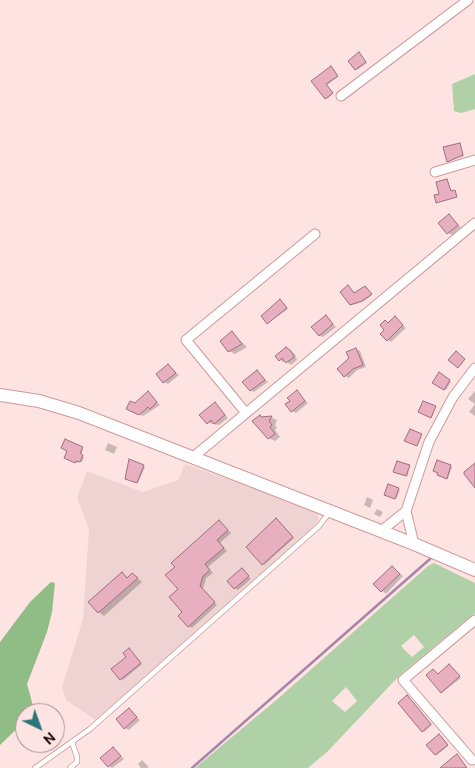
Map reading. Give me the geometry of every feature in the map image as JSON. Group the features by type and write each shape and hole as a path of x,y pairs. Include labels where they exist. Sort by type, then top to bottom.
{"street":[{"path":"341,96 468,0"},
{"path":"435,172 475,160"},
{"path":"192,458 475,223"},
{"path":"246,412 186,340 315,234"},
{"path":"414,544 406,511 430,442 452,397 475,368"},
{"path":"0,395 58,406 414,544 475,570"},
{"path":"380,531 406,511"},
{"path":"472,760 403,680 475,620"}],"lane":[{"path":"35,768 90,729 289,552 330,512"},
{"path":"70,768 77,762 72,742"}],"shaded area":[{"path":"185,464 317,511 319,520 307,534 97,721 66,700 62,687 83,619 89,530 77,497 87,471 143,492 178,480"}],"green space":[{"path":"475,74 475,109 461,113 454,111 452,84"},
{"path":"434,563 475,583 475,613 400,675 328,751 308,768 195,768 281,696 428,566","holes":["414,635 424,647 412,657 401,646","346,687 357,701 345,712 332,701"]},
{"path":"51,582 55,583 52,612 47,632 27,684 32,703 15,703 15,731 0,745 0,642 30,602"}],"building":[{"path":"359,52 366,62 355,70 348,61"},
{"path":"331,66 338,76 326,84 333,93 325,99 311,81"},
{"path":"460,143 463,155 447,162 443,147"},
{"path":"447,179 451,191 455,190 457,197 436,203 434,195 439,194 436,182"},
{"path":"449,214 458,225 447,234 438,223"},
{"path":"348,285 354,293 365,286 372,294 362,301 350,305 340,292"},
{"path":"280,299 287,308 267,324 261,316"},
{"path":"326,315 333,324 319,336 311,327"},
{"path":"395,316 403,325 387,341 380,334 384,330 380,325 385,320 388,323"},
{"path":"232,331 242,344 228,352 220,341"},
{"path":"286,347 294,357 286,363 282,358 279,361 275,356"},
{"path":"356,348 363,365 353,369 344,377 337,369 349,358 346,352"},
{"path":"456,351 465,359 458,368 448,360"},
{"path":"168,364 176,373 163,383 156,374"},
{"path":"257,370 265,380 250,391 242,382"},
{"path":"439,372 450,380 444,390 432,383"},
{"path":"297,390 305,401 291,412 285,404 290,401 287,398"},
{"path":"148,391 157,402 150,409 148,407 139,415 126,409 130,401 135,403"},
{"path":"423,401 436,406 431,418 418,412"},
{"path":"215,402 225,415 214,424 211,420 207,424 199,415"},
{"path":"260,415 261,417 272,416 269,421 272,425 270,427 275,434 268,439 252,421"},
{"path":"410,429 422,434 417,446 404,441"},
{"path":"65,439 83,447 80,453 83,455 80,462 76,461 75,463 64,458 67,451 61,448"},
{"path":"129,459 144,465 137,483 125,479"},
{"path":"437,460 451,465 447,479 433,471"},
{"path":"397,461 410,465 406,476 393,472"},
{"path":"475,463 475,488 464,472"},
{"path":"388,484 399,488 395,499 384,495"},
{"path":"276,518 293,537 262,565 246,547"},
{"path":"219,520 228,530 217,540 224,548 205,564 210,570 203,576 200,586 215,602 188,627 178,616 182,612 169,597 178,589 165,575 175,567 171,563"},
{"path":"392,566 400,574 381,592 373,584"},
{"path":"242,568 249,576 234,589 227,581"},
{"path":"122,572 127,578 132,573 138,578 98,613 88,602"},
{"path":"129,648 141,663 120,680 111,669 126,657 123,653"},
{"path":"449,664 460,676 441,693 426,675 433,669 438,674"},
{"path":"407,695 431,724 422,732 398,703"},
{"path":"129,708 137,717 124,729 116,719"},
{"path":"439,734 448,745 435,755 426,745"},
{"path":"113,747 121,756 108,767 100,758"},
{"path":"457,754 467,768 440,768 453,757"}],"waterway":[{"path":"192,768 430,559"}]}
